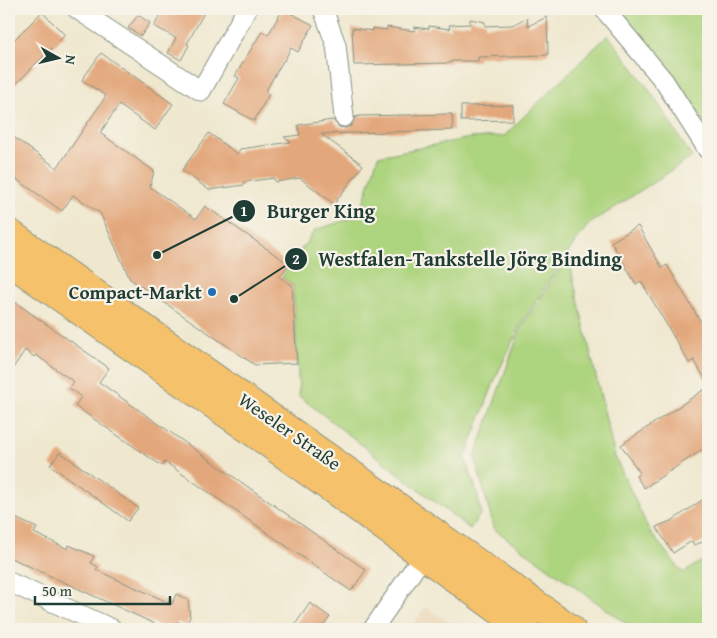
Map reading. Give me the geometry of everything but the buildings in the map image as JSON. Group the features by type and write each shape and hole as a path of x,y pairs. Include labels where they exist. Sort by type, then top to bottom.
{"main road":[{"name":"Weseler Straße","path":"9,233 430,546 525,629"},
{"name":"Weseler Straße","path":"9,261 263,439 430,546 571,629"}],"street":[{"path":"77,9 201,91 247,9"},
{"path":"323,9 336,45 344,117"},
{"path":"604,9 664,81 708,150"},
{"path":"374,629 430,546"},
{"path":"9,582 112,629"}],"shaded area":[{"path":"426,607 459,629 409,629"}],"green space":[{"path":"628,9 708,9 708,129 671,70 621,14"},
{"path":"608,35 646,85 692,157 588,225 520,325 496,377 465,458 477,493 481,513 470,529 299,396 293,285 282,277 315,230 359,216 378,156 470,138 504,136"},
{"path":"568,257 615,457 650,532 683,573 708,557 708,629 634,629 494,529 475,457 521,327"}],"place":[{"name":"Burger King","path":"157,255"},
{"name":"Compact-Markt","path":"212,292"},
{"name":"Westfalen-Tankstelle Jörg Binding","path":"234,299"}]}
